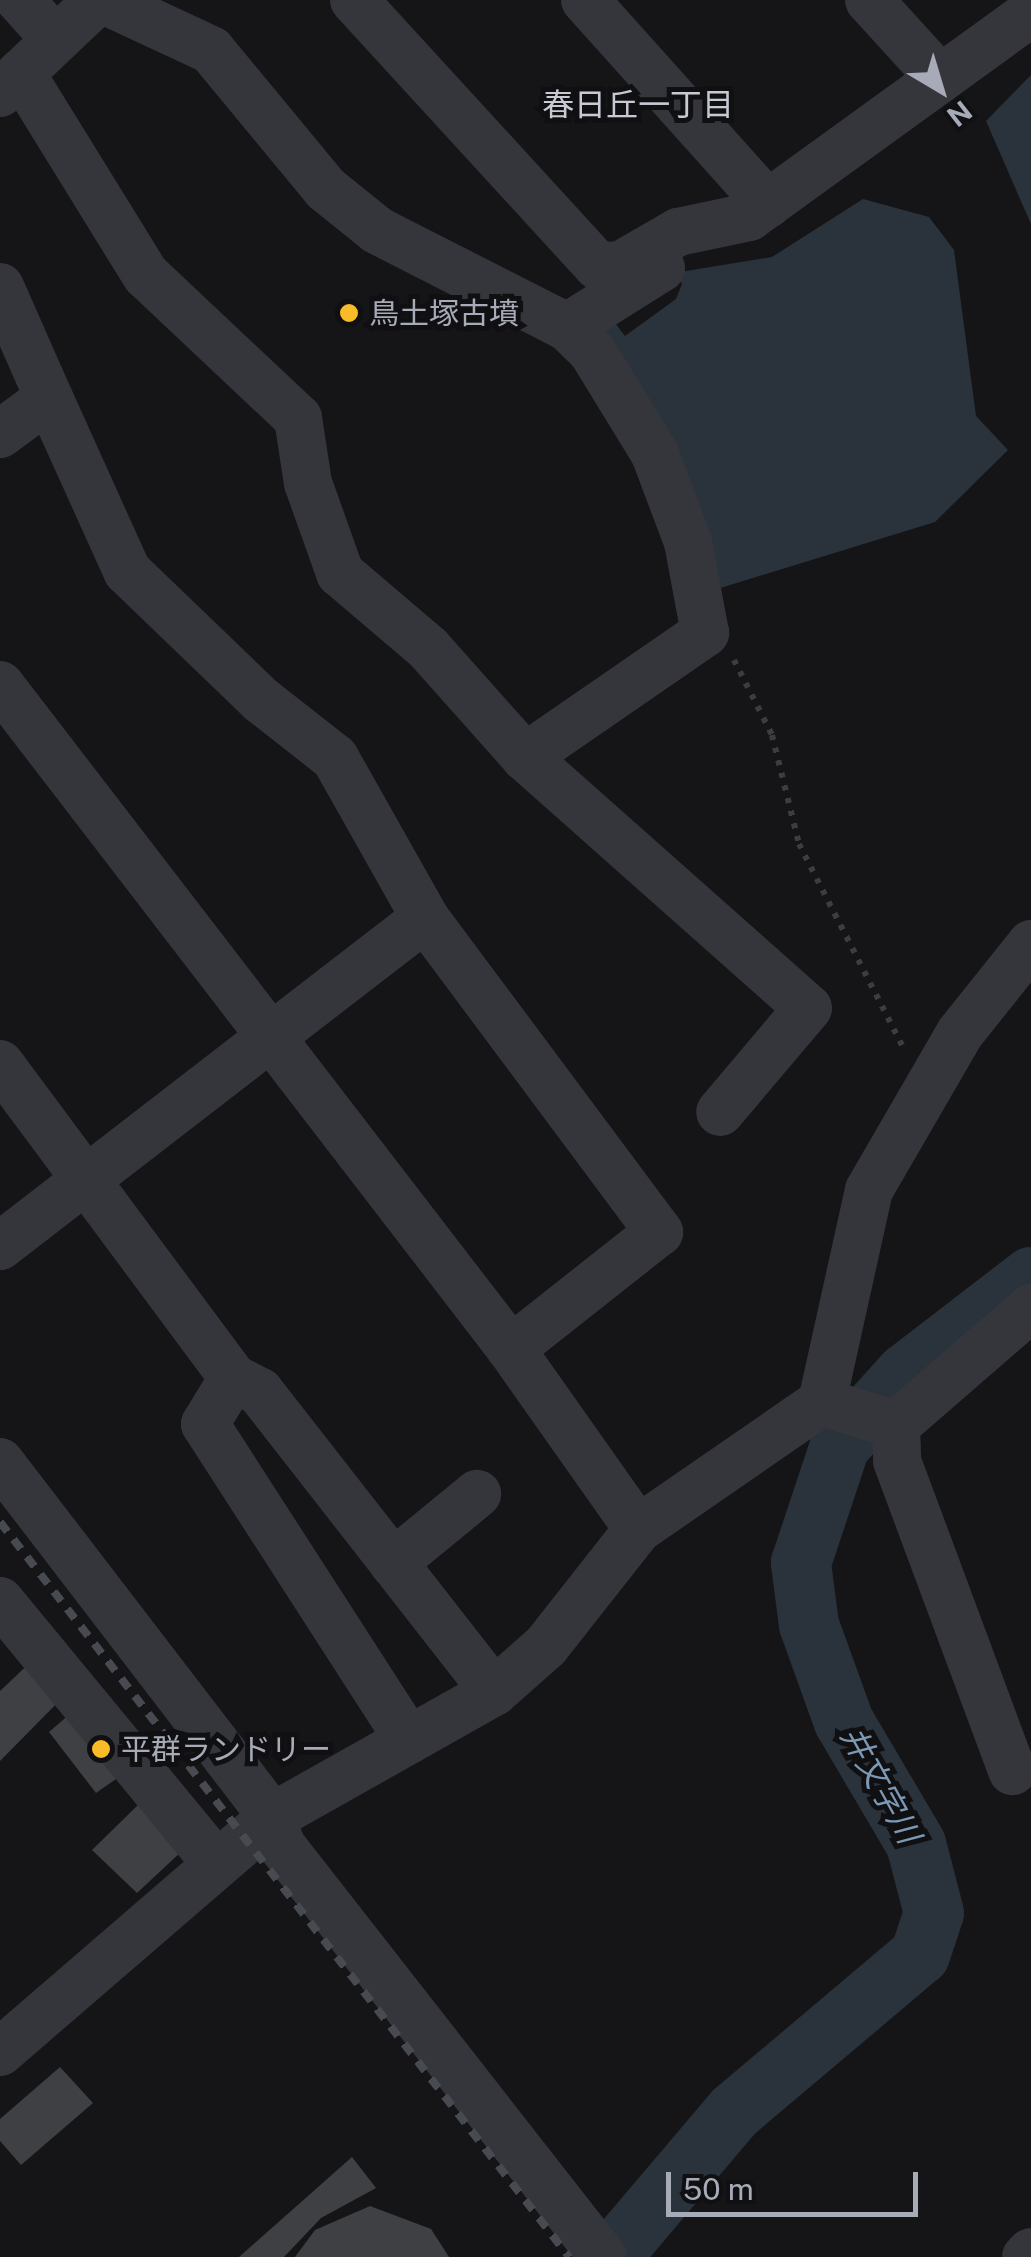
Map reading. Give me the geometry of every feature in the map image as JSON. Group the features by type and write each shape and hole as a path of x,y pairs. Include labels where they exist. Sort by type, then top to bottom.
{"street":[{"path":"20,0 54,39"},
{"path":"526,756 704,633 688,542 656,454 566,326 377,230 326,188 211,50 101,0 10,83 146,275 298,418 308,483 340,573 428,648 526,756 808,1008 720,1112"},
{"path":"354,0 598,266 768,204 1031,13"},
{"path":"585,0 768,204"},
{"path":"870,0 940,76"},
{"path":"566,326 703,246 767,227 868,155"},
{"path":"0,287 126,570 260,700 335,758 425,918 659,1232 511,1349"},
{"path":"0,434 49,398"},
{"path":"0,685 511,1349 638,1530"},
{"path":"0,1246 425,918"},
{"path":"1012,1770 897,1461 861,1411 869,1190 916,1103 1031,944"},
{"path":"0,1064 233,1378 260,1392 494,1692"},
{"path":"0,2052 214,1861 272,1817 494,1692 546,1646 638,1530 861,1411 1031,1308"},
{"path":"233,1378 206,1424 410,1740"},
{"path":"0,1462 272,1817 281,1845 600,2253"},
{"path":"393,1563 477,1494"},
{"path":"4,1614 214,1861"}],"path":[{"path":"726,646 772,734 800,844 892,1016 916,1103"}],"shaded area":[{"path":"1031,75 1031,224 986,121"},
{"path":"863,199 929,217 954,250 976,416 1008,450 935,522 714,590 588,327 606,311 625,336 676,299 682,284 674,273 772,257"}],"building":[{"path":"36,1657 69,1691 0,1761 0,1691"},
{"path":"85,1701 136,1765 96,1793 49,1732"},
{"path":"138,1805 182,1851 137,1893 92,1850"},
{"path":"60,2067 93,2103 21,2165 0,2141 0,2119"},
{"path":"352,2157 376,2188 321,2218 284,2257 239,2257"},
{"path":"370,2206 431,2229 449,2257 295,2257 315,2230"}],"waterway":[{"name":"井文字川","path":"611,2257 734,2112 920,1955 934,1913 916,1844 844,1722 809,1625 801,1563 840,1446 905,1374 1031,1277"}],"railway":[{"path":"0,1522 569,2257"}],"place":[{"name":"鳥土塚古墳","path":"349,313"},
{"name":"平群ランドリー","path":"101,1749"}],"district":[{"name":"春日丘一丁目","path":"638,105"}]}
